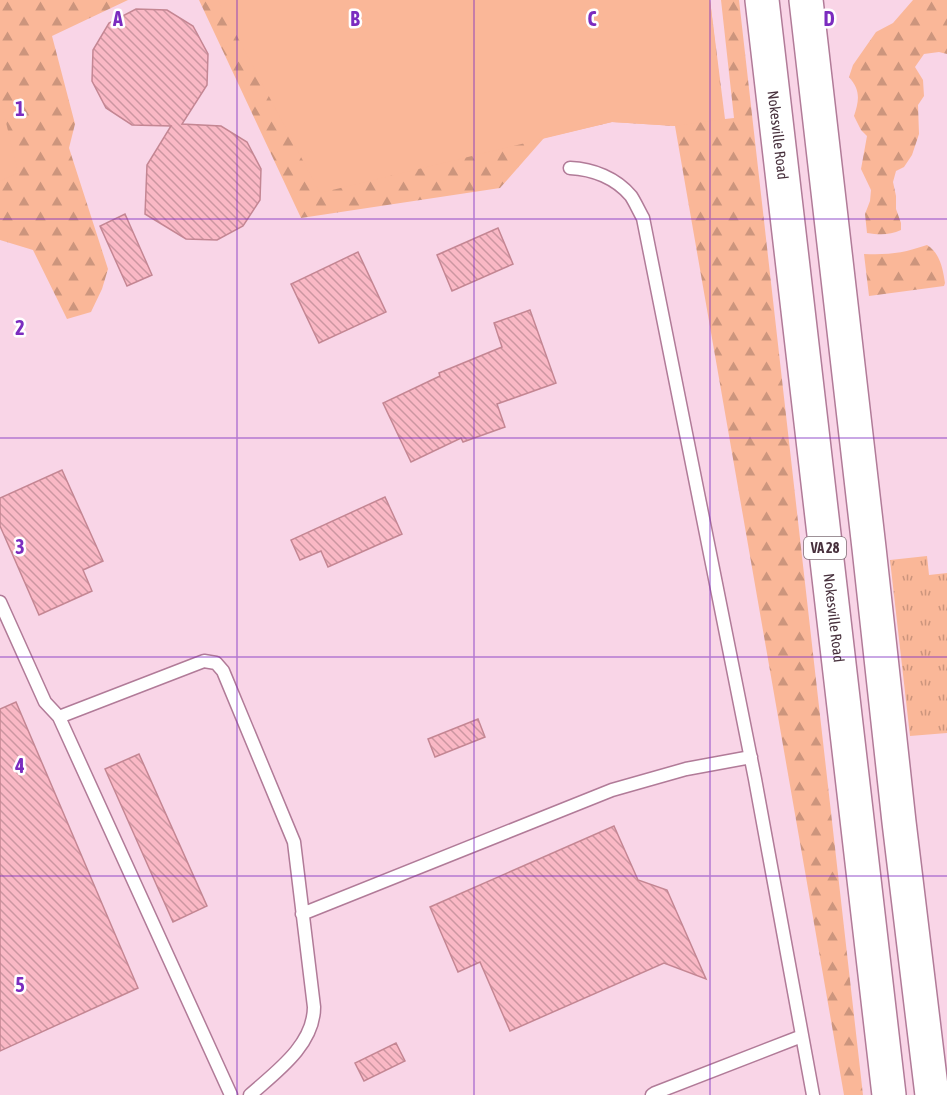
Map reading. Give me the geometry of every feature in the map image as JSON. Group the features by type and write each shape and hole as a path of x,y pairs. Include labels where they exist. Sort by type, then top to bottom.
{"highway":[{"name":"Nokesville Road","path":"762,0 889,1095"},
{"name":"VA 28","path":"806,0 932,1095"},
{"path":"850,759 892,754"}],"lane":[{"path":"570,168 598,172 616,182 631,196 643,218 751,757 813,1095"},
{"path":"0,602 45,702 59,717 231,1095"},
{"path":"59,717 204,661 216,663 223,671 294,842 314,1000 312,1024 303,1042 287,1063 250,1095"},
{"path":"302,914 612,790 686,769 751,757"},
{"path":"652,1095 802,1036"}],"green space":[{"path":"0,0 128,0 52,36 75,124 69,148 108,269 91,312 67,319 33,250 0,240"},
{"path":"199,0 710,0 725,119 734,118 721,0 739,0 863,1095 844,1095 675,126 612,122 544,138 500,188 301,218"},
{"path":"218,0 710,0 724,119 675,126 612,122 320,193"},
{"path":"913,0 947,0 947,54 939,52 924,54 915,67 923,80 924,96 918,105 919,134 912,155 904,167 896,171 893,182 901,230 885,234 867,233 865,214 871,190 861,169 867,136 854,116 858,96 856,87 849,77 853,65 876,32 893,23"},
{"path":"0,97 18,173 0,181"},
{"path":"927,245 935,252 940,262 944,286 869,296 864,254 896,253"},
{"path":"927,556 929,575 947,573 947,733 910,736 890,560"}],"building":[{"path":"136,9 167,10 193,26 208,54 207,85 182,124 221,126 247,142 261,169 260,200 243,226 217,240 186,239 145,214 147,165 171,126 132,125 106,108 92,81 93,50 109,23"},
{"path":"125,214 152,275 127,286 100,226"},
{"path":"498,228 513,264 452,291 437,255"},
{"path":"358,252 386,312 319,343 291,284"},
{"path":"530,310 556,383 497,404 505,427 463,442 461,438 411,462 383,403 440,376 439,373 502,347 494,323"},
{"path":"62,470 103,561 83,570 92,591 39,615 0,526 0,498"},
{"path":"385,497 402,534 328,567 321,551 300,560 291,540"},
{"path":"16,702 138,988 0,1051 0,709"},
{"path":"478,719 485,737 435,757 428,739"},
{"path":"139,754 207,906 173,922 105,769"},
{"path":"614,826 638,880 667,890 706,979 664,963 510,1031 480,962 458,972 430,907"},
{"path":"396,1043 405,1061 364,1081 355,1063"}]}
